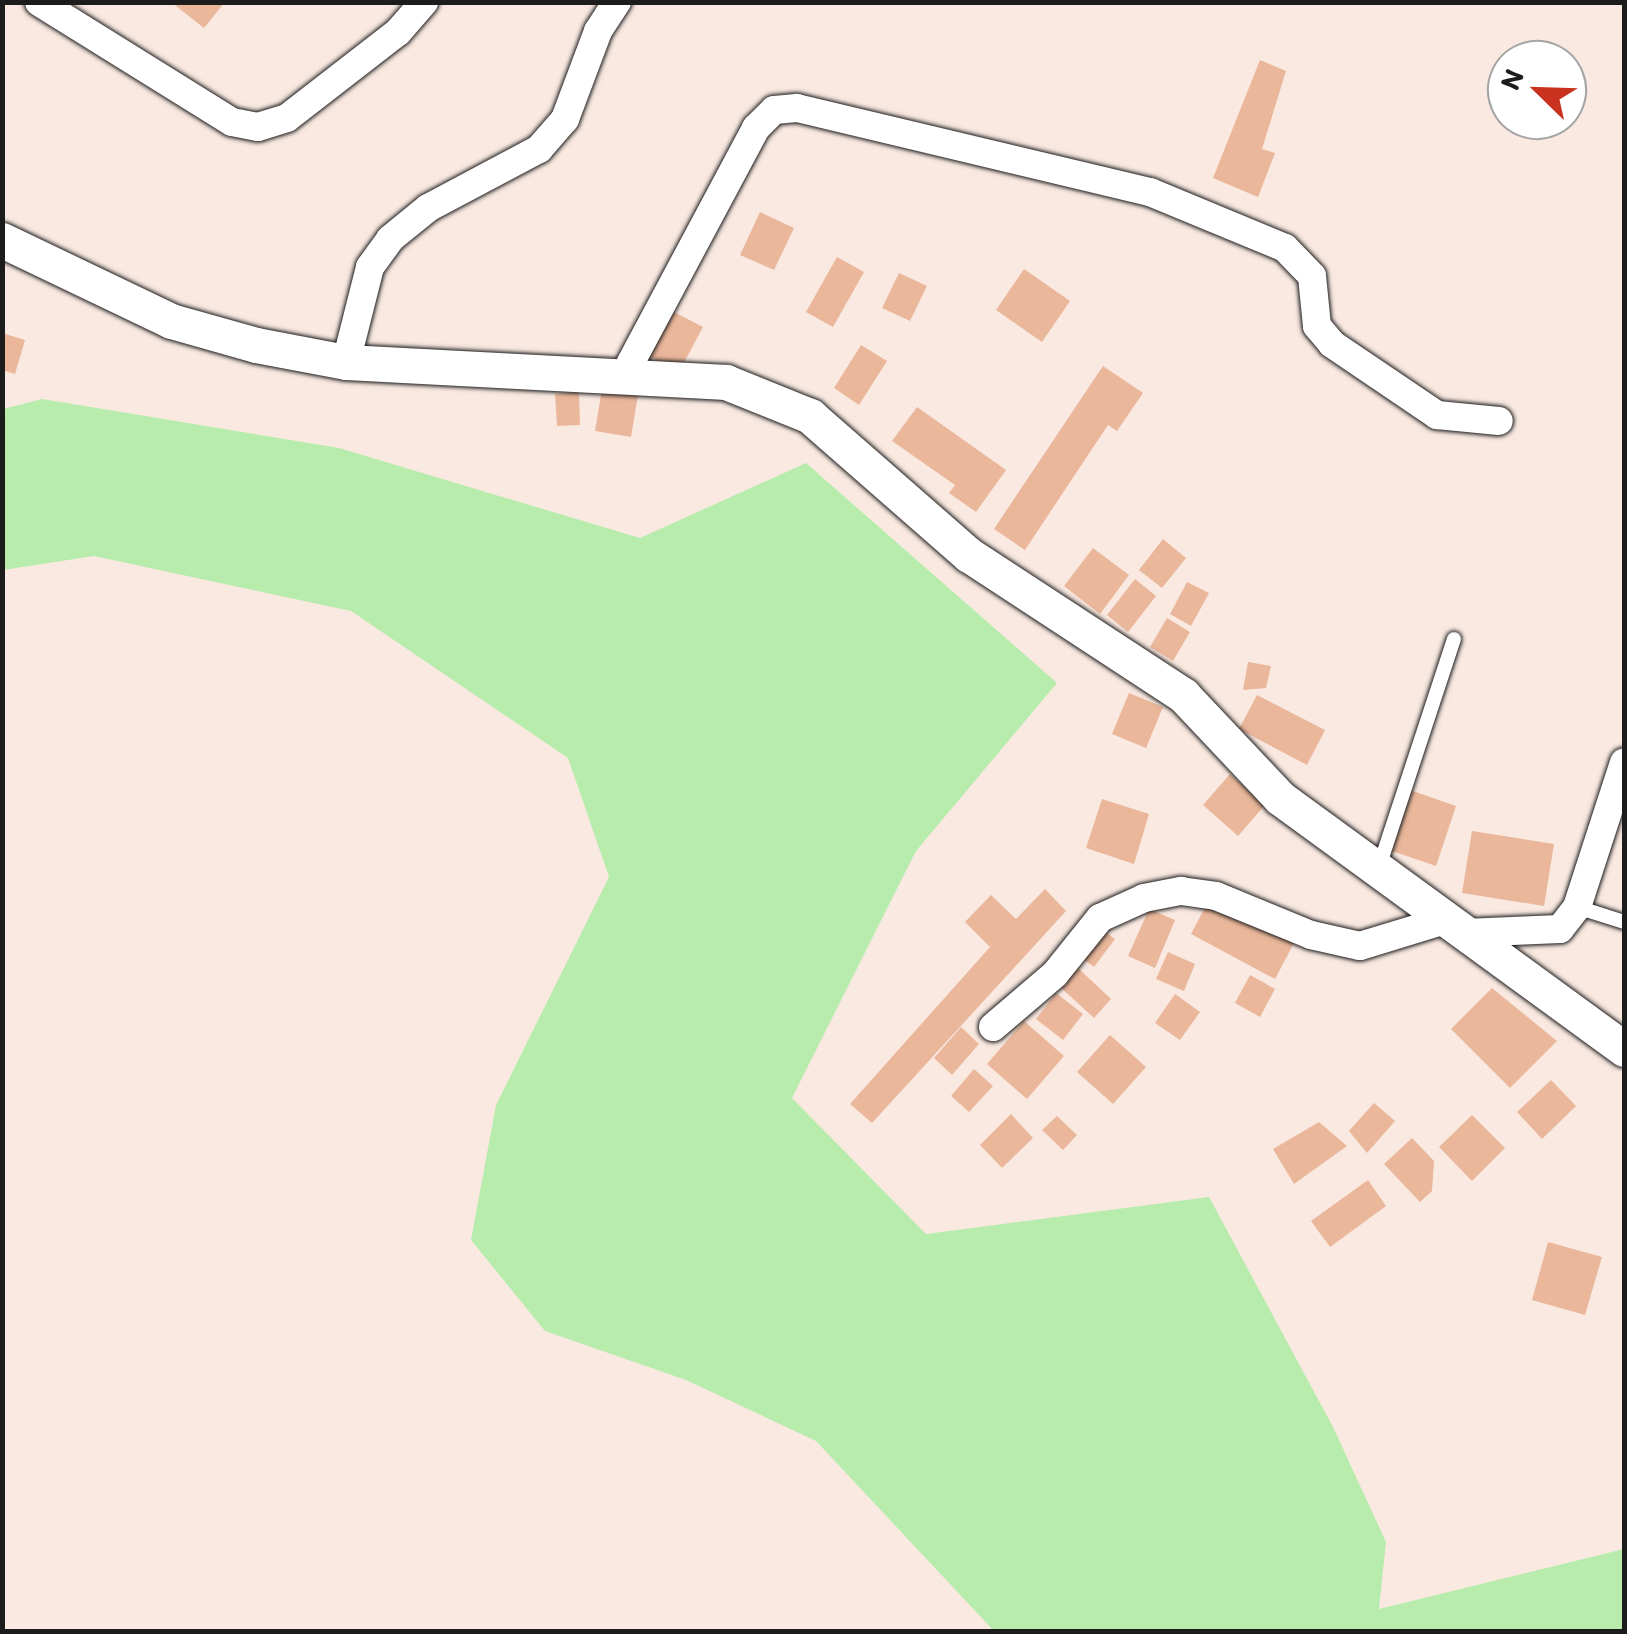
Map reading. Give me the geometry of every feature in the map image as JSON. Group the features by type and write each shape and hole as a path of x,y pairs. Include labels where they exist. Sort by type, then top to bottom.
{"street":[{"path":"39,2 232,122 258,126 287,118 398,32 424,2"},
{"path":"346,362 370,267 390,239 428,208 539,149 565,119 598,31 617,2"},
{"path":"622,379 756,128 774,110 797,108 1150,192 1285,248 1312,276 1317,326 1332,344 1437,415 1499,422"},
{"path":"2,240 171,321 346,362 726,382 810,416 970,555 1182,695 1280,798 1624,1048"},
{"path":"994,1026 1055,974 1100,918 1144,898 1182,891 1216,896 1311,935 1360,946 1453,927 1560,930 1578,907 1624,762"}],"lane":[{"path":"1377,872 1454,640"},
{"path":"1578,907 1624,922"}],"green space":[{"path":"42,399 339,448 640,538 806,463 1057,683 916,851 792,1098 926,1234 1209,1197 1333,1427 1386,1542 1379,1609 1624,1549 1624,1631 994,1631 816,1441 686,1380 545,1331 471,1240 496,1105 609,877 568,758 351,611 94,556 3,570 3,409"}],"building":[{"path":"171,2 225,2 204,28"},
{"path":"1260,60 1286,71 1262,149 1275,153 1258,197 1213,178"},
{"path":"760,212 794,228 774,270 740,255"},
{"path":"837,257 864,272 833,327 806,312"},
{"path":"1024,269 1070,301 1042,342 996,310"},
{"path":"899,273 927,286 910,321 882,308"},
{"path":"672,311 703,327 679,372 649,356"},
{"path":"2,333 25,340 15,374 2,370"},
{"path":"861,345 887,361 859,405 834,388"},
{"path":"1103,366 1143,393 1117,431 1108,425 1025,550 994,529"},
{"path":"602,389 638,395 631,437 595,431"},
{"path":"579,392 580,425 557,426 555,394"},
{"path":"917,407 1006,470 976,512 949,493 955,485 892,441"},
{"path":"1163,539 1186,558 1162,588 1139,570"},
{"path":"1093,548 1129,575 1100,614 1064,586"},
{"path":"1135,579 1156,596 1128,632 1107,615"},
{"path":"1187,582 1209,593 1191,626 1170,614"},
{"path":"1167,618 1190,632 1173,661 1150,647"},
{"path":"1248,662 1271,666 1266,688 1243,690"},
{"path":"1129,693 1163,707 1146,748 1112,734"},
{"path":"1257,695 1325,730 1307,765 1239,729"},
{"path":"1230,774 1265,805 1238,836 1203,805"},
{"path":"1407,789 1456,806 1436,866 1386,849"},
{"path":"1102,799 1149,814 1134,864 1086,848"},
{"path":"1472,831 1554,844 1544,906 1462,893"},
{"path":"1045,889 1066,911 872,1123 850,1104 990,947 965,922 991,895 1016,919"},
{"path":"1210,898 1294,943 1275,979 1191,934"},
{"path":"1149,909 1175,920 1155,968 1128,956"},
{"path":"1097,926 1115,939 1094,967 1076,954"},
{"path":"1168,952 1195,964 1184,991 1156,979"},
{"path":"1077,967 1111,999 1094,1018 1059,986"},
{"path":"1250,975 1275,989 1260,1017 1235,1003"},
{"path":"1492,988 1557,1041 1510,1088 1451,1029"},
{"path":"1056,993 1083,1014 1063,1040 1036,1019"},
{"path":"1175,994 1200,1012 1180,1040 1155,1023"},
{"path":"1024,1021 1064,1056 1027,1099 987,1064"},
{"path":"961,1027 979,1044 952,1075 934,1058"},
{"path":"1110,1035 1146,1067 1113,1104 1077,1072"},
{"path":"974,1069 993,1086 969,1112 951,1096"},
{"path":"1551,1080 1576,1106 1542,1139 1517,1112"},
{"path":"1374,1103 1395,1121 1367,1153 1349,1131"},
{"path":"1011,1114 1033,1138 1002,1168 980,1145"},
{"path":"1472,1115 1505,1148 1472,1181 1439,1147"},
{"path":"1057,1116 1077,1135 1063,1150 1042,1130"},
{"path":"1319,1122 1347,1146 1294,1184 1273,1149"},
{"path":"1412,1138 1434,1161 1432,1191 1420,1202 1384,1164"},
{"path":"1368,1180 1386,1206 1330,1247 1311,1221"},
{"path":"1548,1242 1602,1257 1585,1315 1532,1300"}]}
